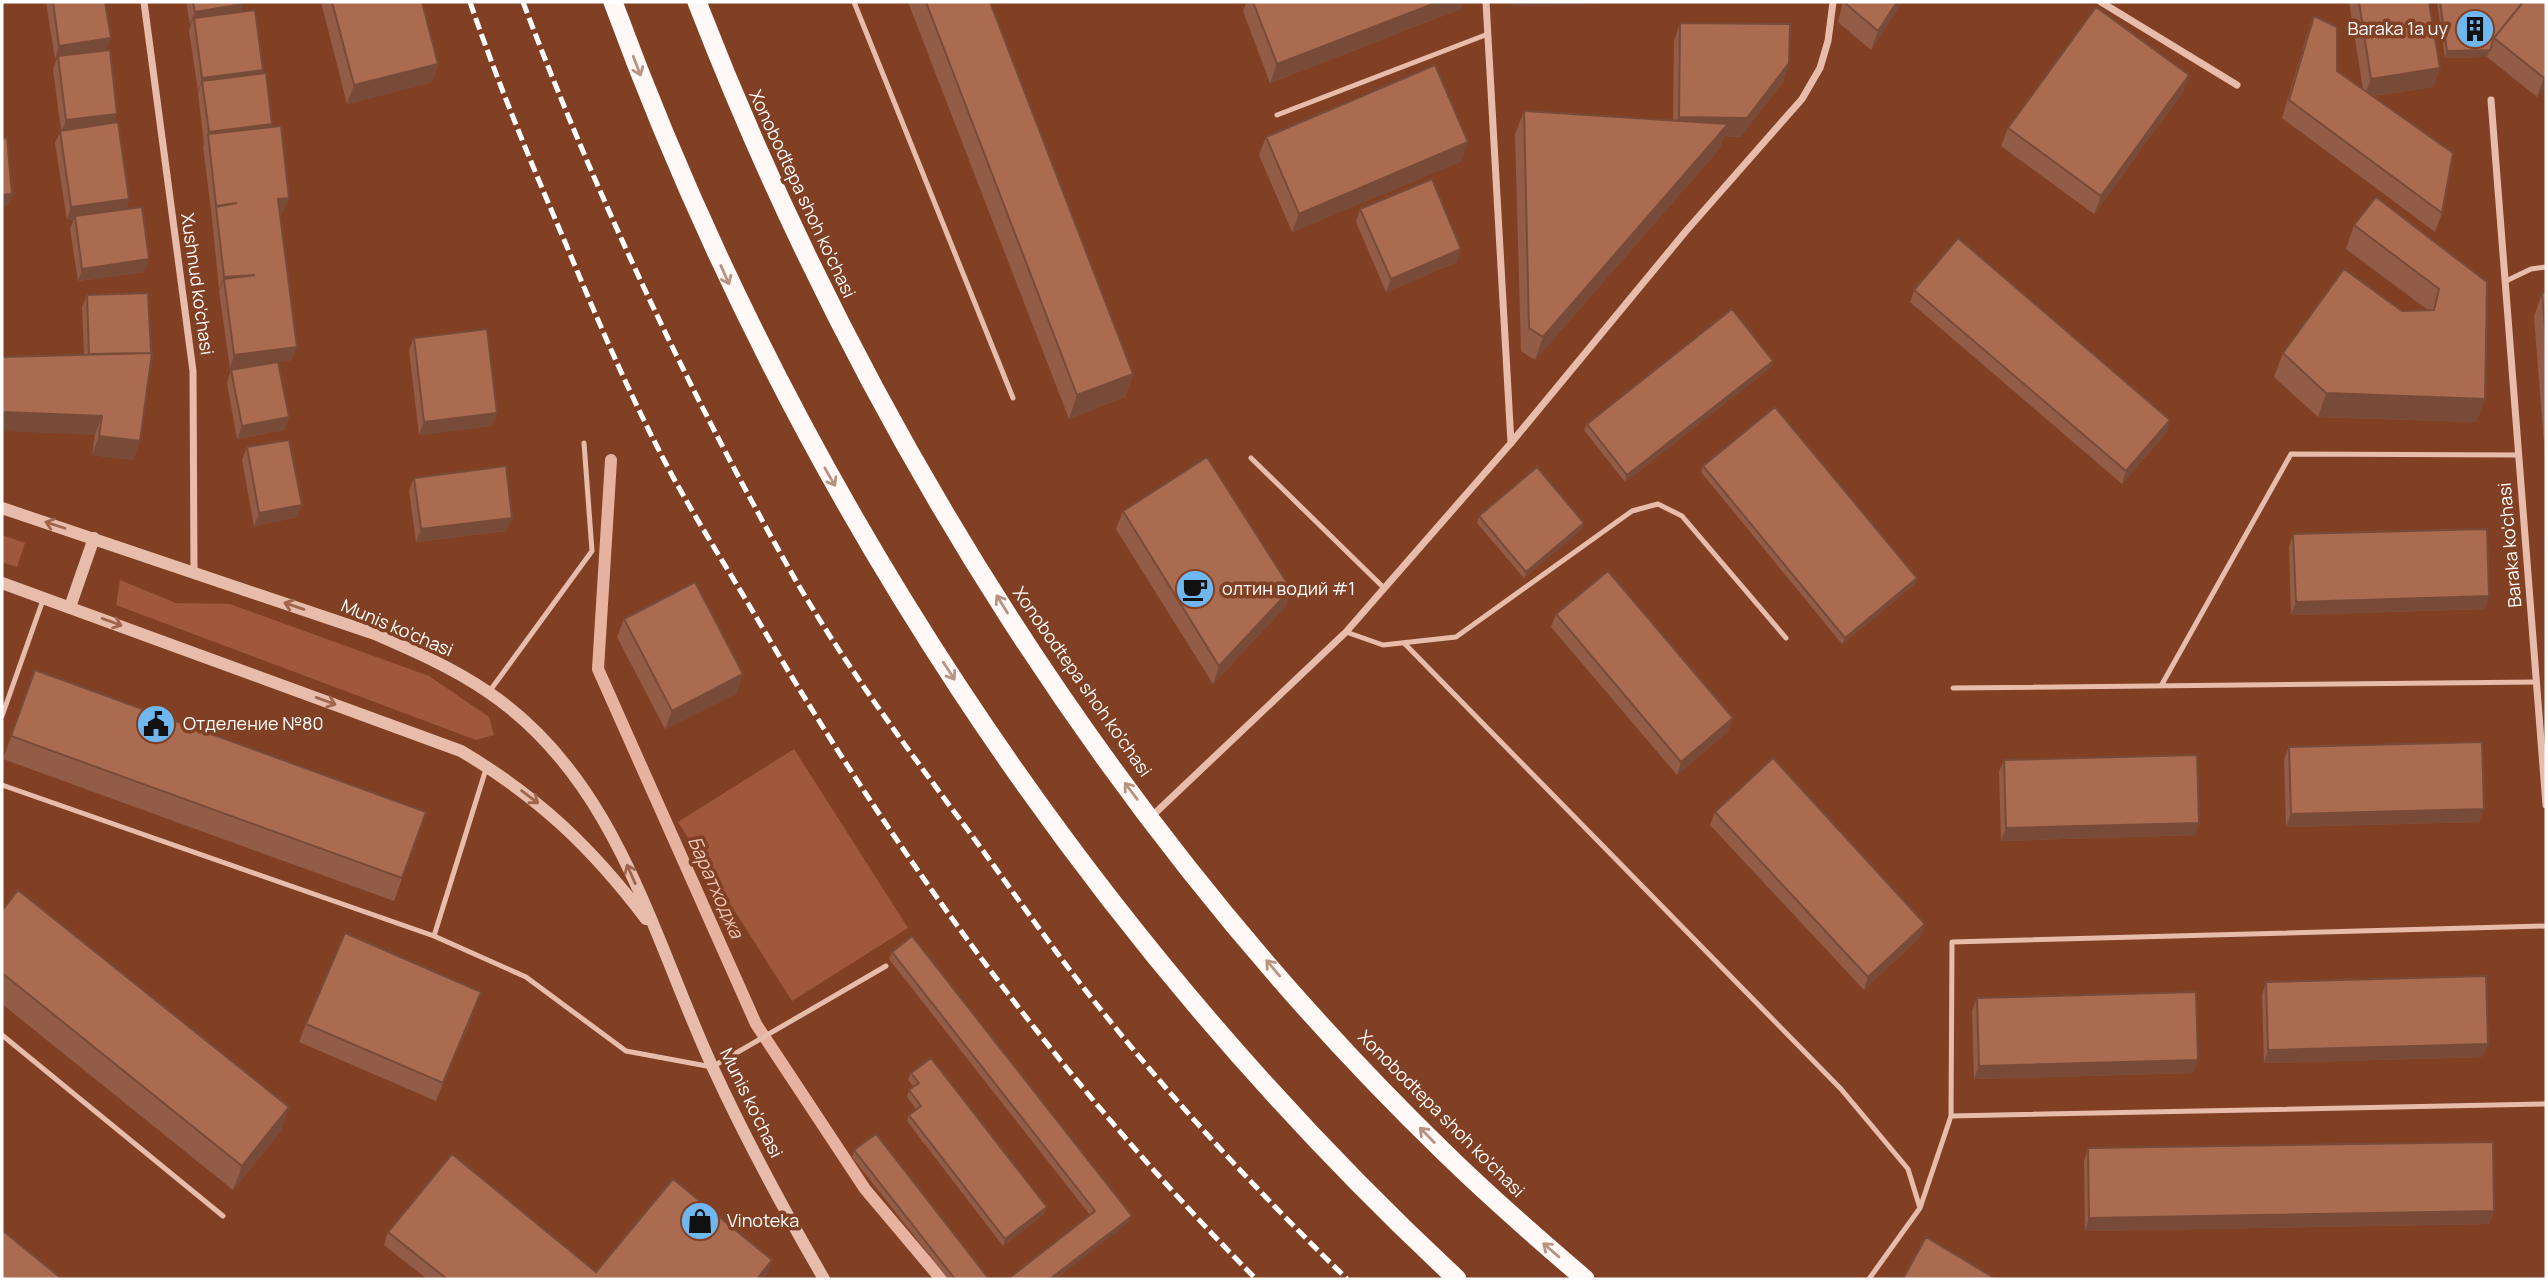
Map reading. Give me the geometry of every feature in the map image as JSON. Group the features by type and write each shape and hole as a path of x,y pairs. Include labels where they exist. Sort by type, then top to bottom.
{"highway":[{"path":"613,2 701,219 770,368 855,520 991,734 1173,977 1321,1143 1457,1279"},
{"name":"Xonobodtepa shoh ko'chasi","path":"697,2 782,206 889,419 1050,679 1151,817 1272,966 1364,1069 1441,1149 1585,1279"}],"street":[{"name":"Xushnud ko'chasi","path":"144,2 193,371 194,571"},
{"path":"1486,2 1511,443"},
{"path":"1151,817 1346,632 1511,443 1686,231 1802,99 1820,68 1828,41 1833,2"},
{"path":"2101,2 2237,85"},
{"name":"Baraka ko'chasi","path":"2491,100 2546,805"},
{"name":"Munis ko'chasi","path":"2,508 375,634 434,659 489,692 528,724 563,761 592,801 617,843 659,936 712,1067 781,1205 824,1279"},
{"path":"70,607 94,538"},
{"name":"Munis ko'chasi","path":"2,583 461,751 536,801 582,841 659,936"}],"lane":[{"path":"854,2 1013,398"},
{"path":"1277,115 1488,34"},
{"path":"2506,281 2531,269 2546,267"},
{"path":"489,692 592,551 584,443"},
{"path":"2161,686 2291,454 2519,455"},
{"path":"1251,458 1384,588"},
{"path":"1346,632 1383,645 1457,637 1632,511 1658,504 1682,516 1786,638"},
{"path":"2,716 44,598"},
{"path":"1405,644 1841,1089 1908,1169 1920,1208"},
{"path":"1953,688 2537,682"},
{"path":"434,936 487,766"},
{"path":"2,785 434,936 526,977 626,1051 712,1067 886,966"},
{"path":"1870,1279 1920,1208 1951,1116 1952,942 2546,926"},
{"path":"2,1035 223,1216"},
{"path":"1951,1116 2546,1104"}],"shaded area":[{"path":"2,535 25,543 17,567 2,562"},
{"path":"120,580 176,603 230,604 429,676 489,717 494,735 476,740 116,605"},
{"path":"794,749 908,928 792,1001 678,822"}],"building":[{"path":"53,2 105,2 111,38 59,46"},
{"path":"193,2 242,2 243,4 195,12"},
{"path":"332,2 422,2 438,64 354,85"},
{"path":"926,2 990,2 1133,374 1077,395"},
{"path":"1253,2 1438,2 1277,64"},
{"path":"1845,2 1897,2 1878,31"},
{"path":"2359,2 2429,2 2440,68 2371,79"},
{"name":"Baraka 1a uy","path":"2440,2 2523,2 2494,38 2490,50 2447,51"},
{"path":"2523,2 2546,2 2544,78 2494,38"},
{"path":"2096,7 2189,75 2101,196 2008,128"},
{"path":"255,10 263,70 202,78 194,18"},
{"path":"2314,16 2337,27 2337,71 2453,153 2442,213 2289,100"},
{"path":"1680,23 1790,24 1789,63 1747,118 1679,117"},
{"path":"110,50 117,114 66,120 58,56"},
{"path":"1435,65 1468,142 1299,214 1266,137"},
{"path":"266,73 272,124 209,132 202,81"},
{"path":"1524,111 1728,124 1543,337 1529,328"},
{"path":"118,122 129,199 71,207 60,131"},
{"path":"281,126 289,198 278,199 297,347 234,355 224,279 255,275 224,277 216,207 237,203 216,206 208,134"},
{"path":"7,138 12,194 2,195 2,139"},
{"path":"1432,179 1461,249 1391,279 1360,209"},
{"path":"2376,197 2487,282 2485,399 2326,393 2283,353 2344,269 2402,311 2434,310 2439,289 2354,225"},
{"path":"142,207 149,259 82,269 75,216"},
{"path":"1958,238 2170,420 2126,471 1914,290"},
{"path":"148,293 151,353 89,354 87,295"},
{"path":"2542,293 2546,293 2546,341"},
{"path":"1732,309 1773,361 1627,475 1587,424"},
{"path":"487,329 497,413 424,422 414,338"},
{"path":"152,353 140,441 99,436 102,416 2,412 2,357"},
{"path":"278,362 289,417 242,426 231,370"},
{"path":"1775,407 1917,578 1845,638 1703,466"},
{"path":"289,440 302,505 259,513 247,447"},
{"path":"1207,457 1291,589 1219,666 1123,511"},
{"path":"506,466 512,518 421,529 414,478"},
{"path":"1537,467 1584,523 1526,572 1479,516"},
{"path":"2487,529 2489,596 2296,602 2293,534"},
{"path":"1608,571 1733,718 1681,762 1556,614"},
{"path":"695,582 743,674 672,711 624,619"},
{"path":"35,670 426,812 402,878 11,736"},
{"path":"2482,742 2484,809 2291,814 2289,747"},
{"path":"2197,755 2199,823 2006,828 2004,760"},
{"path":"1773,758 1925,924 1868,977 1715,812"},
{"path":"18,890 289,1107 242,1166 2,973 2,911"},
{"path":"345,933 481,992 443,1083 306,1024"},
{"path":"912,936 1132,1216 1050,1279 1008,1279 1095,1211 892,952"},
{"path":"2486,976 2488,1044 2268,1050 2266,982"},
{"path":"2196,992 2198,1060 1979,1066 1977,998"},
{"path":"931,1058 1047,1207 1005,1239 909,1115 921,1106 909,1090 919,1083 911,1073"},
{"path":"876,1134 989,1279 955,1279 854,1150"},
{"path":"2493,1142 2494,1211 2089,1218 2088,1148"},
{"path":"452,1154 596,1272 673,1179 772,1260 757,1279 447,1279 388,1232"},
{"path":"2,1230 62,1279 2,1279"},
{"path":"1926,1237 1996,1279 1903,1279"}],"waterway":[{"name":"Баратходжа","path":"611,460 598,669 756,1024 865,1189 941,1279"}],"railway":[{"path":"470,2 540,183 643,419 695,515 815,715 929,886 1052,1049 1185,1205 1256,1279"},
{"path":"523,2 582,150 648,296 756,509 835,644 901,740 1098,1006 1218,1146 1347,1279"}],"place":[{"name":"Baraka 1a uy","path":"2475,29"},
{"name":"олтин водий #1","path":"1195,589"},
{"name":"Отделение №80","path":"156,724"},
{"name":"Vinoteka","path":"700,1221"}]}
